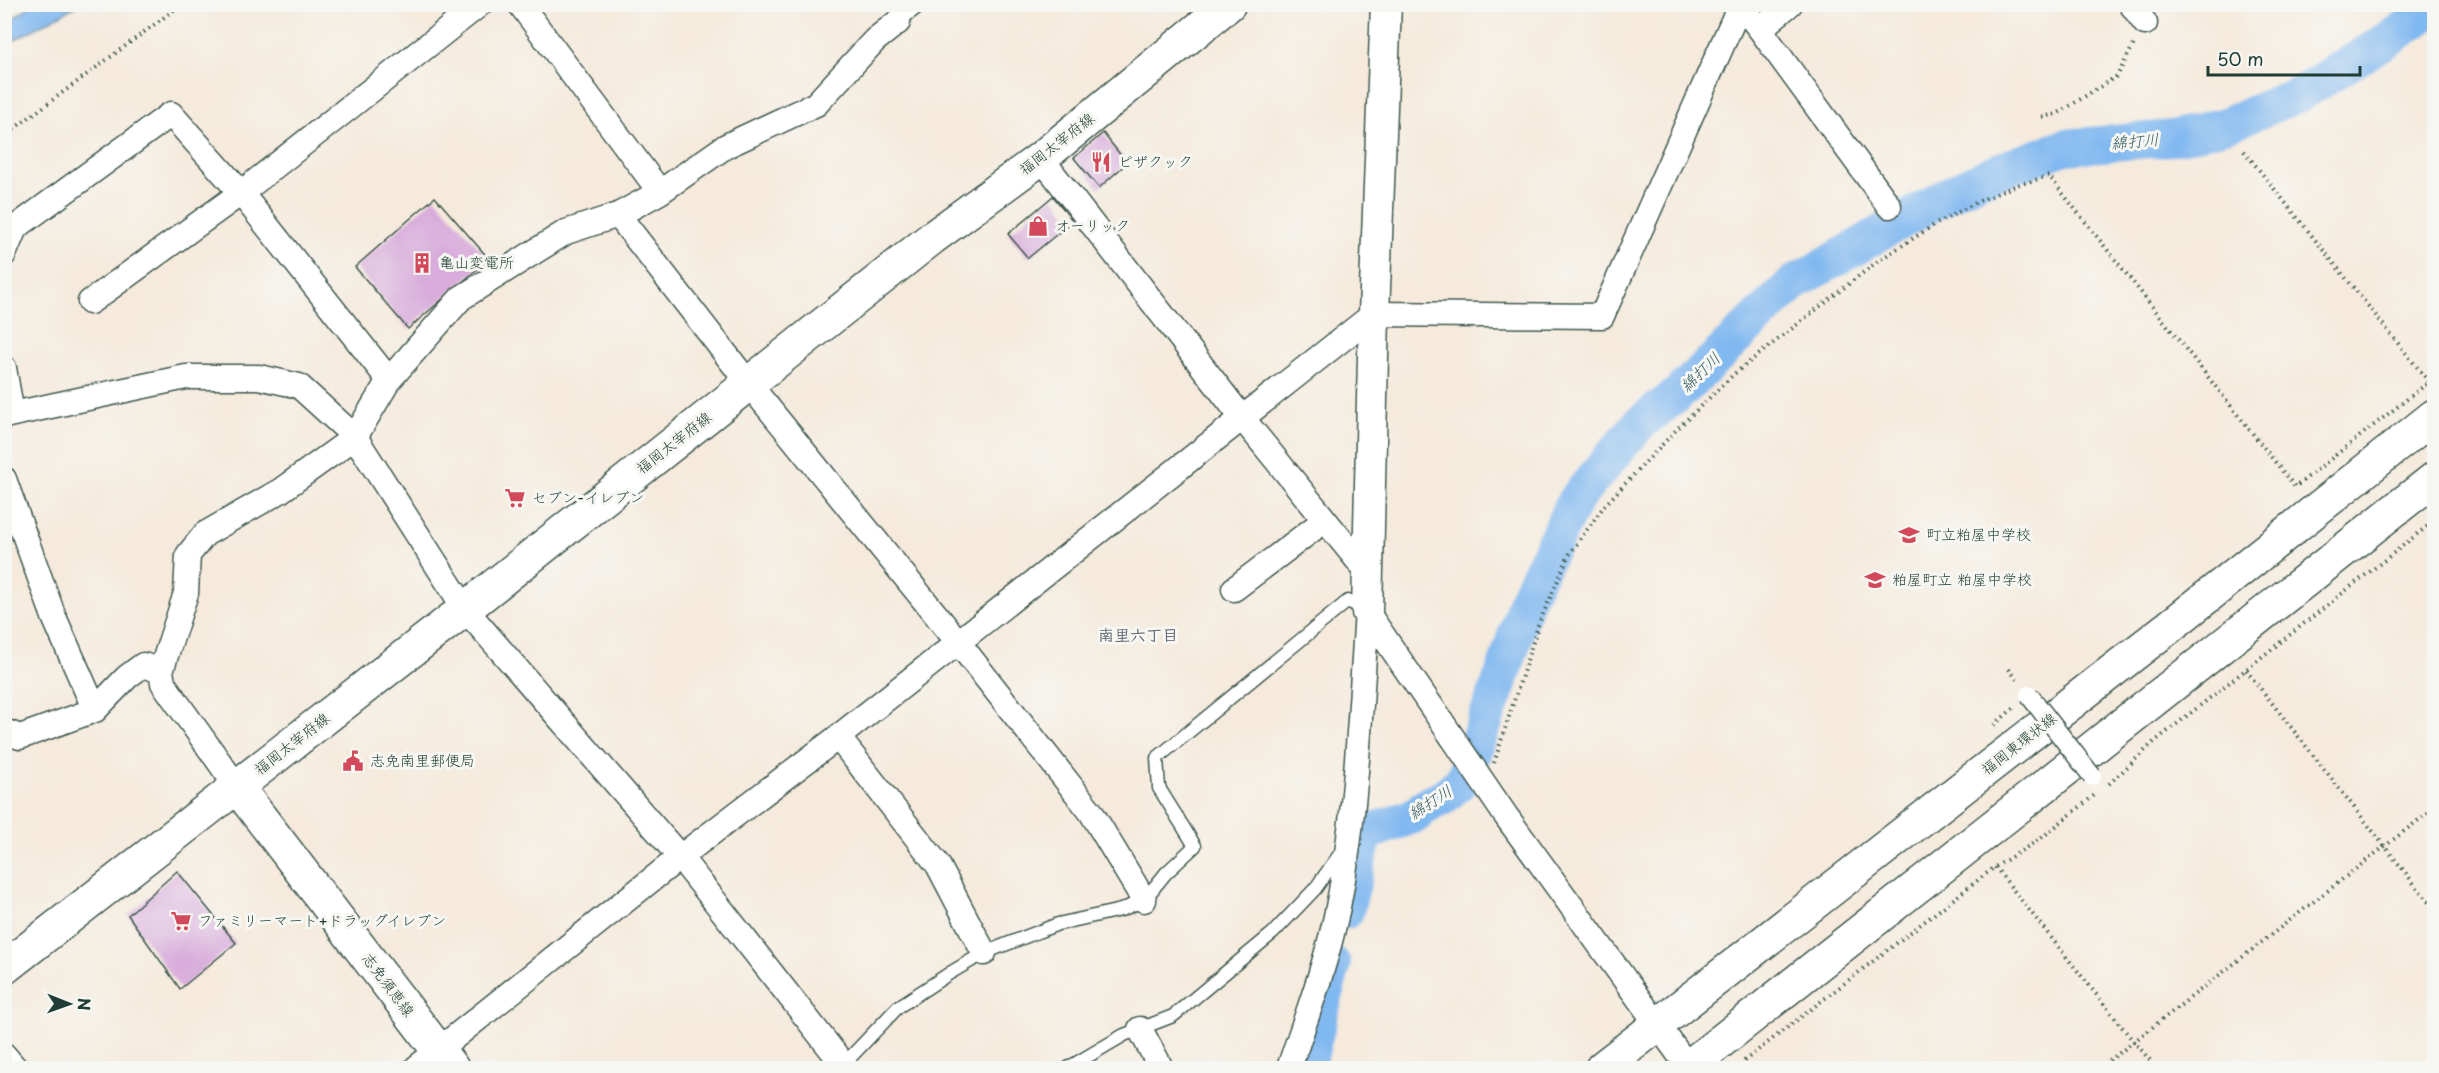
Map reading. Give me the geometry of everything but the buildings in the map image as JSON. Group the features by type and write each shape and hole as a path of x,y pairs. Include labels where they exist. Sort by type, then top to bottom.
{"main road":[{"name":"福岡太宰府線","path":"4,968 465,609 932,238 1041,158 1229,4"},
{"name":"福岡東環状線","path":"1602,1068 2183,616 2434,416"},
{"path":"1688,1068 2434,479"},
{"name":"志免須恵線","path":"237,787 435,1063"}],"street":[{"path":"90,302 241,193 480,4"},
{"path":"520,4 660,192"},
{"path":"1289,1068 1326,951 1337,908 1348,843 1367,612 1374,314 1386,4"},
{"path":"1760,28 1790,4"},
{"path":"435,1063 680,856 838,737 1374,314 1602,316 1740,5 1760,28 1888,206"},
{"path":"237,787 163,683 161,671 186,593 188,555 204,534 280,491 355,436 388,380 461,298 566,232 618,215 660,192 726,146 816,104 875,39 898,22"},
{"path":"4,254 15,228 171,114 241,193 388,380"},
{"path":"1041,158 1243,419 1368,573"},
{"path":"618,215 749,384 958,642 1091,812 1144,900"},
{"path":"4,368 8,415 186,376 259,377 299,386 355,436 465,609 680,856 844,1066"},
{"path":"4,479 54,616 95,710"},
{"path":"1234,589 1325,520"},
{"path":"1367,612 1480,776 1659,1024 1688,1068"},
{"path":"4,731 20,737 95,710 128,676 143,665 161,671"},
{"path":"2029,695 2092,776"},
{"path":"838,737 938,865 984,953"},
{"path":"1140,1029 1161,1068"},
{"path":"4,1055 15,1068"}],"lane":[{"path":"898,22 922,4"},
{"path":"844,1066 898,1007 984,953 1058,924 1121,910 1144,900 1166,873 1195,846 1159,788 1158,758 1348,602 1367,612"},
{"path":"1068,1068 1124,1035 1173,1016 1273,933 1315,889 1348,843"}],"path":[{"path":"4,136 182,4"},
{"path":"2042,117 2057,114 2117,76 2138,14"},
{"path":"2244,151 2429,382"},
{"path":"1480,776 1492,769 1539,623 1569,555 1604,506 1679,426 1734,374 1878,261 1934,225 2017,184 2049,176 2295,487 2434,378"},
{"path":"2246,670 2434,909"},
{"path":"1994,725 2029,695"},
{"path":"2100,1068 2434,808"},
{"path":"1995,867 2157,1068"}],"water":[{"path":"32,4 84,5 78,5 5,45 5,24"}],"waterway":[{"name":"綿打川","path":"1346,911 1365,834 1416,815 1426,805 1441,799 1463,780 1505,668 1526,600 1575,500 1639,424 1678,394 1794,283 1951,193 1993,173 2065,147 2172,138 2225,125 2300,94 2395,35 2434,7"},
{"name":"綿打川","path":"1307,1068 1333,964"}],"place":[{"name":"ピザクック","path":"1101,162"},
{"name":"オーリック","path":"1038,226"},
{"name":"亀山変電所","path":"422,263"},
{"name":"セブン-イレブン","path":"515,498"},
{"name":"町立粕屋中学校","path":"1909,535"},
{"name":"粕屋町立 粕屋中学校","path":"1875,580"},
{"name":"志免南里郵便局","path":"353,761"},
{"name":"ファミリーマート+ドラッグイレブン","path":"181,921"}],"district":[{"name":"南里六丁目","path":"1138,635"}]}
